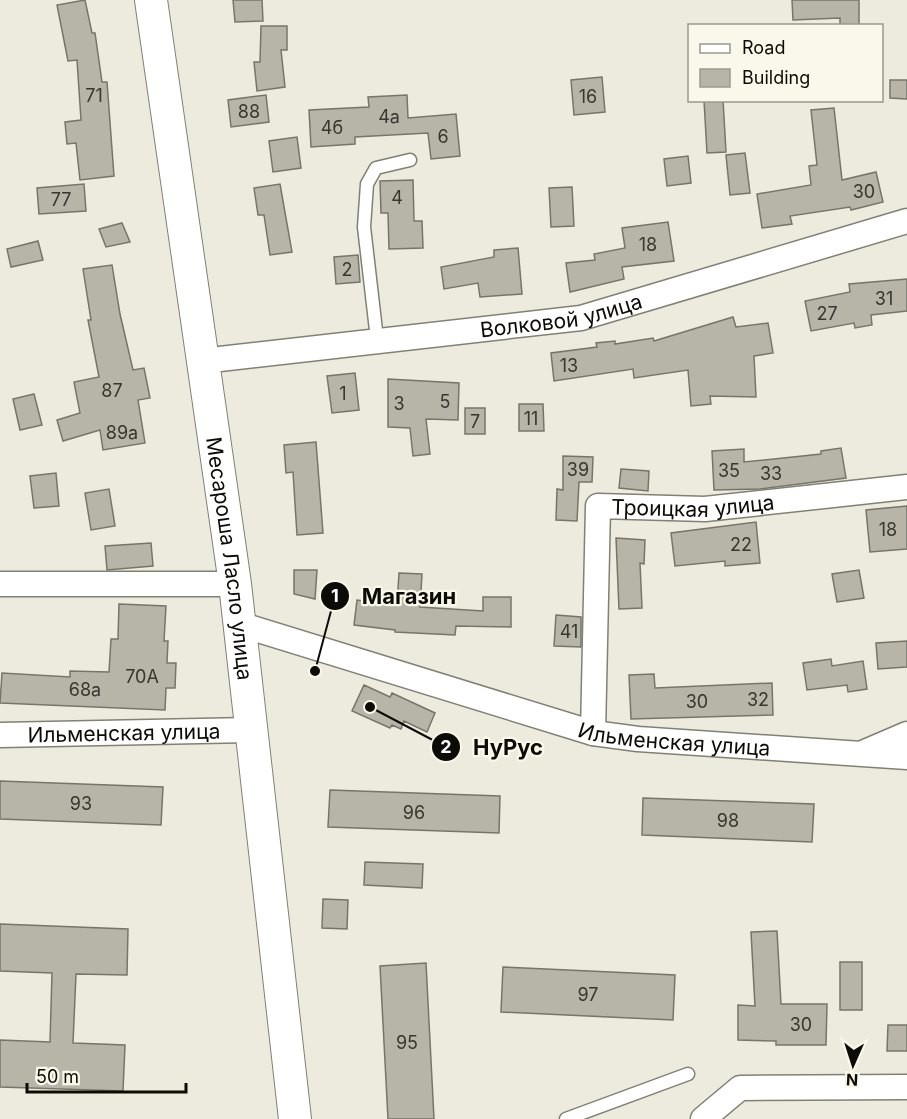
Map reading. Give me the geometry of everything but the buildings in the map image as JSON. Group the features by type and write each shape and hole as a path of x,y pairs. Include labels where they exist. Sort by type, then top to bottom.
{"street":[{"name":"Месароша Ласло улица","path":"151,0 235,584 295,1119"},
{"name":"Волковой улица","path":"202,361 377,339 581,318 907,221"},
{"name":"Троицкая улица","path":"593,733 598,507 705,509 907,487"},
{"path":"0,584 235,584"},
{"name":"Ильменская улица","path":"239,624 593,733 638,739 907,757"},
{"name":"Ильменская улица","path":"0,735 250,730"},
{"path":"860,754 907,734"},
{"path":"703,1119 740,1088 907,1086"}],"lane":[{"path":"377,339 364,227 367,184 376,168 410,160"},
{"path":"566,1119 688,1074"}],"place":[{"name":"Магазин","path":"315,671"},
{"name":"НуРус","path":"370,707"}]}
